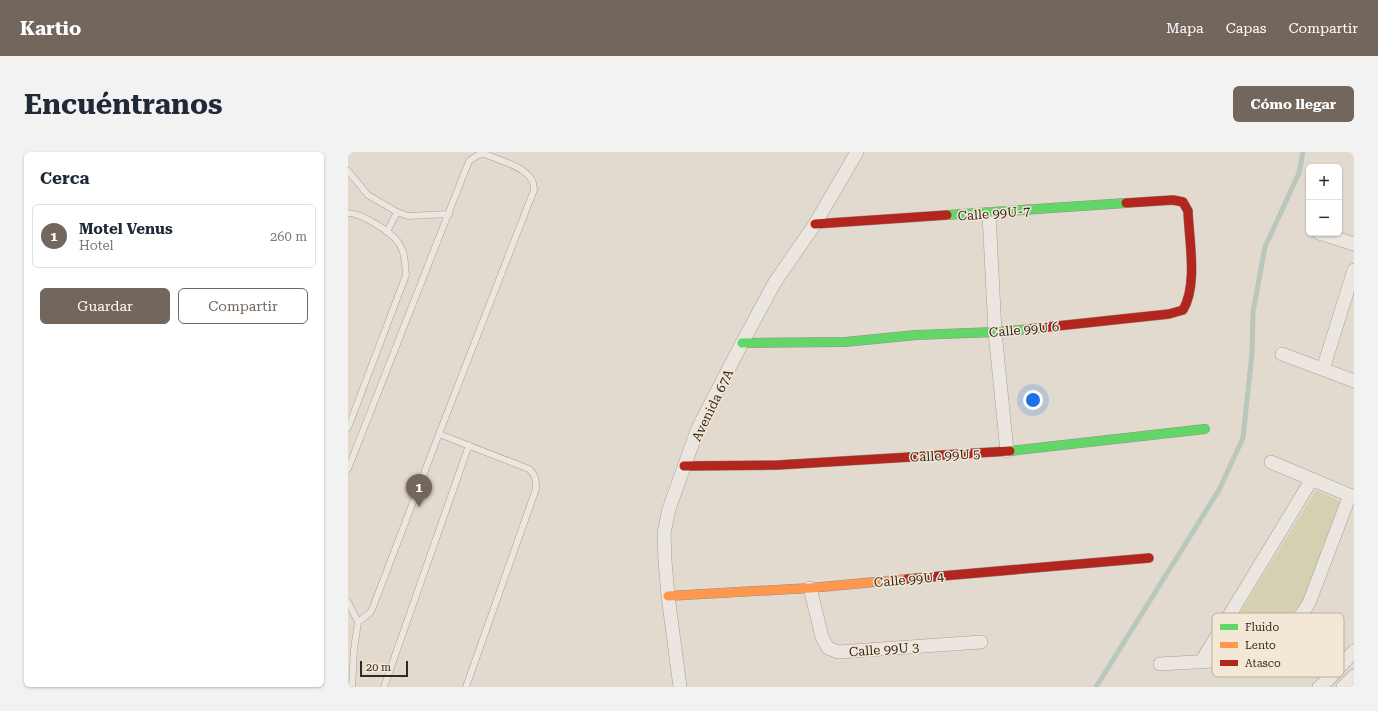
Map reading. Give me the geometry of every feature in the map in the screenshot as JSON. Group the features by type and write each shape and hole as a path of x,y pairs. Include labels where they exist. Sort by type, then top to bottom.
{"street":[{"name":"Avenida 67A","path":"680,687 668,596 664,533 668,509 698,428 742,344 775,282 815,224 858,152"},
{"name":"Calle 99U-7","path":"815,224 989,214 1173,200"},
{"name":"Calle 99U 6","path":"742,344 845,342 916,335 995,332 1169,314 1183,310 1189,300 1191,278 1188,211 1182,202 1173,200"},
{"path":"989,214 995,332 1007,451"},
{"path":"1329,236 1354,244"},
{"path":"1323,369 1354,270"},
{"path":"1282,354 1354,381"},
{"name":"Calle 99U 5","path":"684,466 778,465 1007,451 1205,430"},
{"path":"1271,462 1352,496 1310,603 1303,613"},
{"path":"1231,613 1312,479"},
{"name":"Calle 99U 4","path":"668,596 810,588 1149,558"},
{"name":"Calle 99U 3","path":"810,588 822,637 828,648 838,652 981,642"},
{"path":"1201,662 1212,644"},
{"path":"1344,662 1354,651"},
{"path":"1160,664 1212,660"},
{"path":"1343,687 1354,676"},
{"path":"1319,687 1331,677"}],"lane":[{"path":"348,469 470,160 478,155 485,154 528,173 535,182 534,190 438,434 373,607 370,613 358,622"},
{"path":"348,171 368,195 397,212 408,216 449,214"},
{"path":"387,232 397,212"},
{"path":"348,213 362,216 387,232 399,243 405,257 406,275 348,428"},
{"path":"438,434 529,469 534,474 536,489 466,687"},
{"path":"384,687 469,446"},
{"path":"348,602 358,622 354,649 352,687"}],"shaded area":[{"path":"1316,490 1340,501 1304,598 1292,613 1240,613"}],"waterway":[{"path":"1096,687 1219,490 1243,438 1252,353 1253,312 1265,247 1299,173 1303,152"}],"traffic: fast":[{"path":"947,215 1126,203"},
{"path":"742,343 845,342 916,335 1029,329"},
{"path":"1010,451 1205,429"}],"traffic: slow":[{"path":"668,596 810,588 907,579"}],"traffic: jam":[{"path":"1029,329 1169,314 1183,310 1188,300 1192,262 1188,211 1183,202 1173,200 1126,203"},
{"path":"815,224 947,215"},
{"path":"684,466 778,465 1010,451"},
{"path":"907,579 1149,558"}],"place":[{"name":"Motel Venus","path":"419,507"}]}
